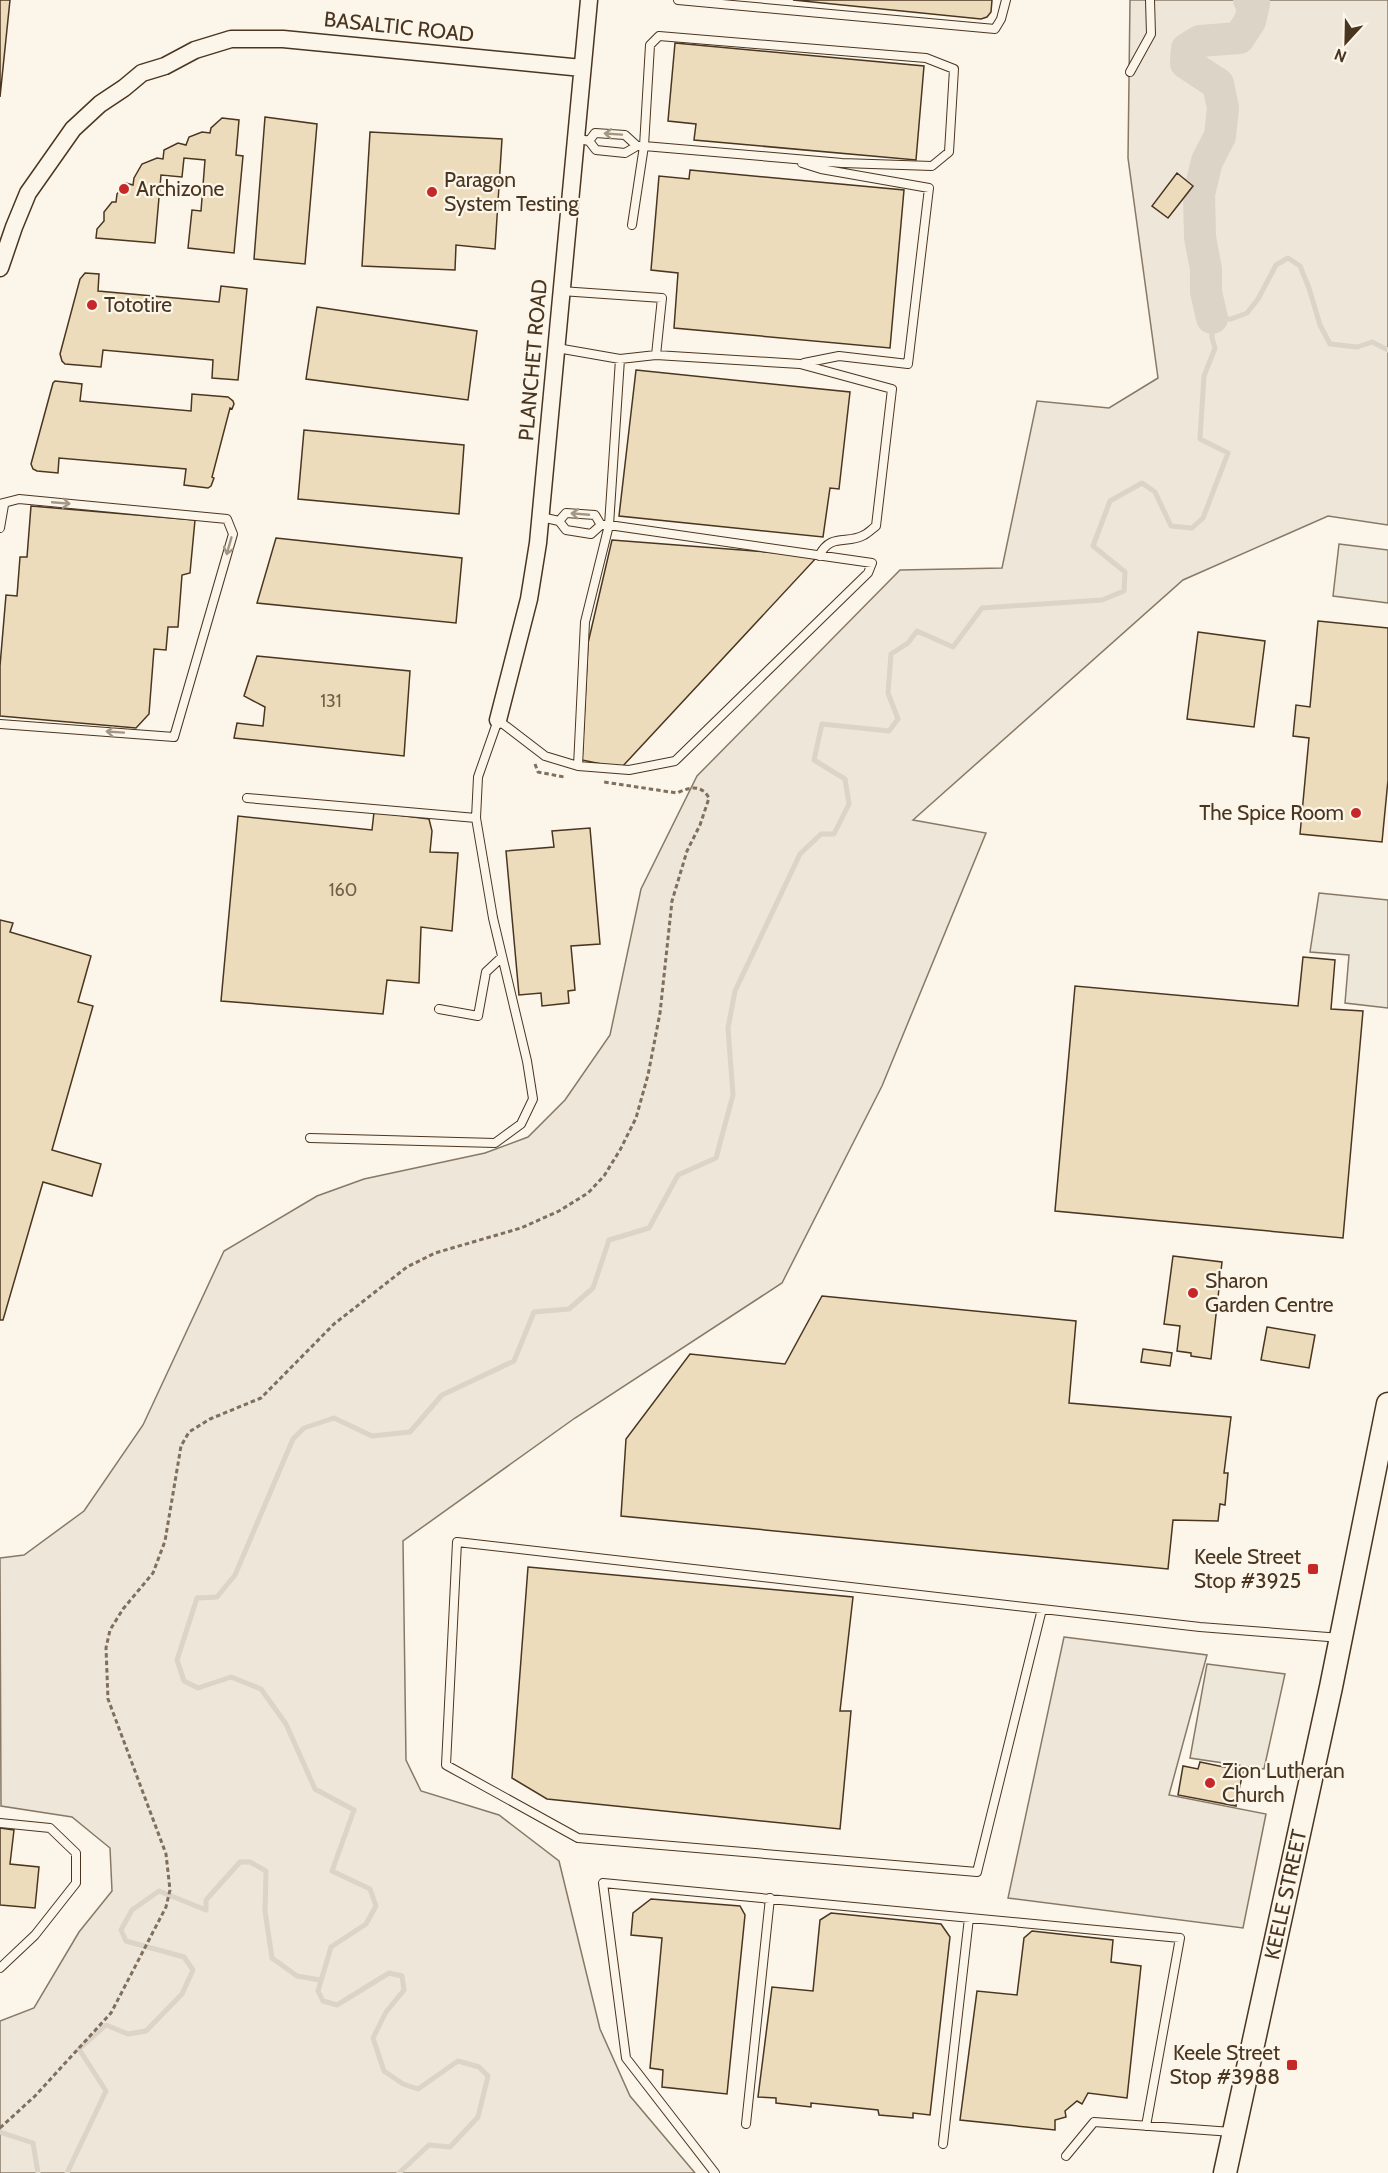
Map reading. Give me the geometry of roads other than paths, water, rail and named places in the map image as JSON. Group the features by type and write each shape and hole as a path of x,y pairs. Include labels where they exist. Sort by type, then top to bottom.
{"main road":[{"name":"KEELE STREET","path":"1225,2173 1341,1638 1388,1404"}],"street":[{"name":"PLANCHET ROAD","path":"498,720 532,583 541,517 561,291 582,140 582,68 589,0"},
{"name":"BASALTIC ROAD","path":"0,268 28,193 73,129 100,104 142,73 165,66 195,50 231,39 283,39 582,68"}],"lane":[{"path":"678,0 994,29 1001,19 1006,0"},
{"path":"1130,72 1151,34 1150,0"},
{"path":"632,225 640,146 650,45 658,36 926,58 954,69 949,152 932,166 842,163 640,146 625,153 596,150 582,140 595,133 625,135 640,146"},
{"path":"787,158 821,169 929,188 908,364 839,356 800,364"},
{"path":"561,291 662,298 656,355"},
{"path":"557,348 620,359 656,355 800,364 892,389 876,526 863,536 835,541 824,546 819,556"},
{"path":"578,766 585,622 605,525 620,359"},
{"path":"0,528 2,505 19,499 227,519 233,534 174,737 0,724"},
{"path":"310,1138 495,1143 521,1124 533,1099 527,1061 493,918 476,818 478,777 498,720 545,756 578,766 629,770 675,761 868,573 872,563 605,525 595,515 566,513 559,521"},
{"path":"541,517 559,521 566,530 591,534 605,525"},
{"path":"247,798 476,818"},
{"path":"439,1009 478,1016 486,972 502,957"},
{"path":"1042,1609 977,1872 578,1838 446,1765 457,1542 1200,1627 1341,1638"},
{"path":"0,1823 50,1828 76,1853 76,1883 35,1935 0,1968"},
{"path":"715,2173 626,2058 603,1882 1180,1938 1146,2126"},
{"path":"746,2124 770,1899"},
{"path":"943,2144 969,1918"},
{"path":"1065,2156 1094,2122 1235,2132"}],"waterway":[{"path":"1212,318 1206,292 1206,269 1200,237 1199,194 1207,161 1220,136 1223,108 1218,84 1186,63 1187,49 1200,41 1239,38 1250,21 1254,4 1249,0"},
{"path":"399,2173 429,2145 450,2147 478,2117 488,2076 479,2067 458,2061 418,2089 403,2084 384,2071 373,2038 386,2012 404,1990 402,1976 389,1973 337,2005 323,2001 318,1991 331,1947 366,1924 376,1906 370,1889 332,1871 354,1810 315,1789 286,1724 261,1689 231,1677 198,1688 184,1681 177,1660 197,1598 217,1597 235,1575 293,1439 304,1428 334,1418 372,1436 410,1432 442,1395 514,1361 534,1312 569,1309 593,1288 609,1240 649,1228 678,1175 716,1158 733,1095 728,1028 735,991 800,854 821,834 834,834 849,804 845,779 814,760 822,724 889,731 898,719 888,693 891,654 908,643 917,631 953,647 982,608 1102,600 1124,591 1125,572 1093,546 1110,501 1142,483 1155,492 1171,526 1192,528 1203,518 1228,453 1200,439 1204,376 1215,348 1212,338 1212,318 1231,319 1247,313 1258,299 1276,265 1288,258 1300,266 1320,325 1330,344 1357,347 1372,342 1388,350"},
{"path":"67,2173 106,2091 79,2049 106,2025 128,2034 146,2031 182,1994 193,1970 184,1957 126,1941 121,1930 132,1910 159,1891 206,1910 206,1900 240,1862 250,1862 266,1871 265,1911 272,1958 297,1976 320,1980"},
{"path":"0,2132 33,2143 38,2173"}],"place":[{"name":"Archizone","path":"124,189"},
{"name":"Paragon System Testing","path":"432,192"},
{"name":"Tototire","path":"92,305"},
{"name":"The Spice Room","path":"1356,813"},
{"name":"Sharon Garden Centre","path":"1193,1293"},
{"name":"Keele Street Stop #3925","path":"1313,1569"},
{"name":"Zion Lutheran Church","path":"1210,1783"},
{"name":"Keele Street Stop #3988","path":"1292,2065"}]}
